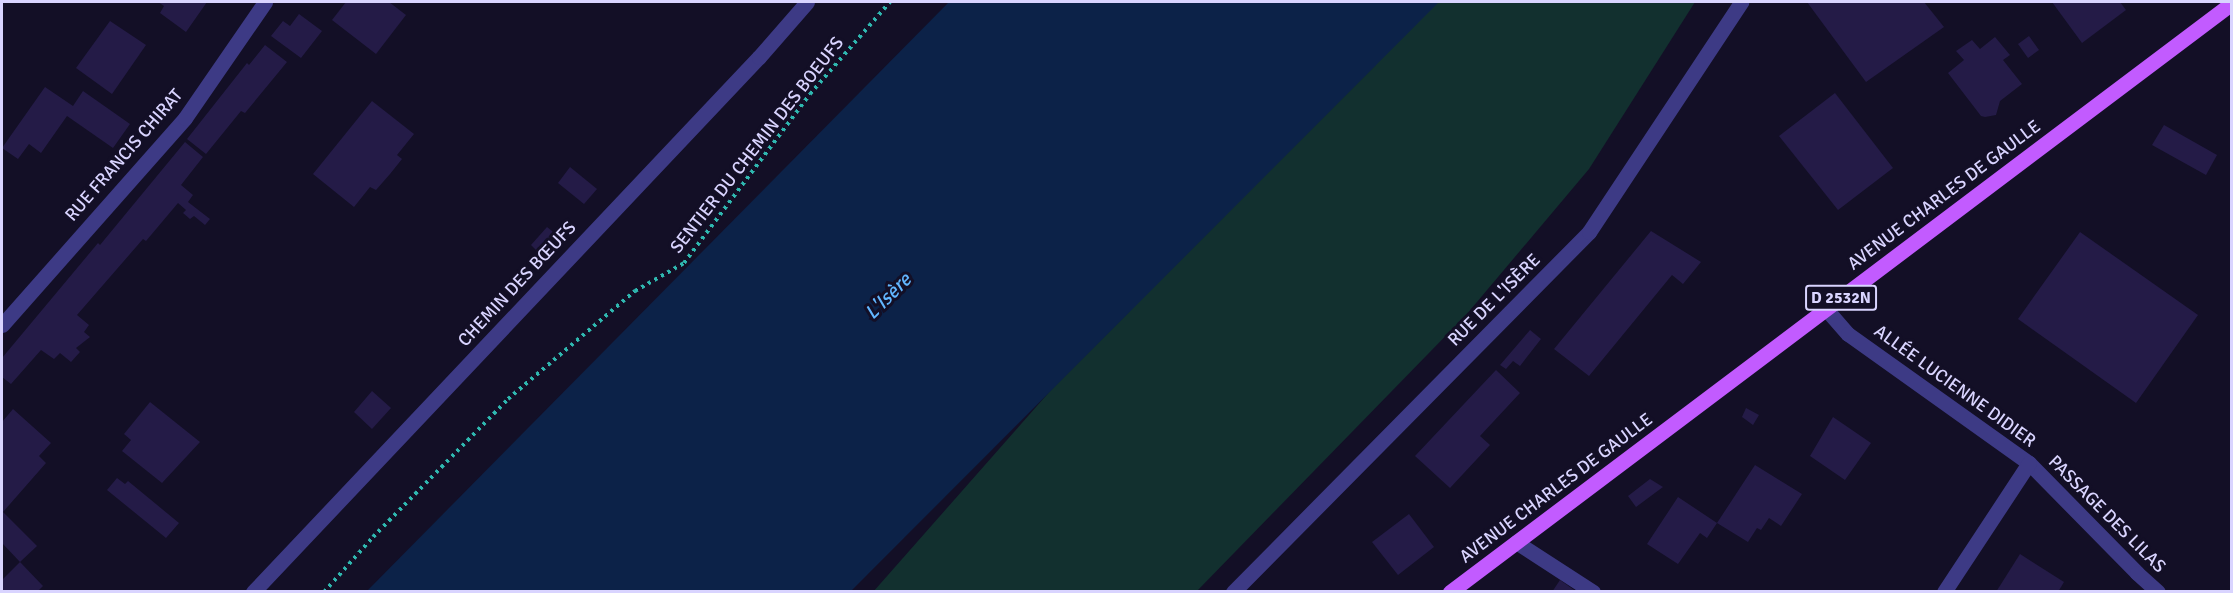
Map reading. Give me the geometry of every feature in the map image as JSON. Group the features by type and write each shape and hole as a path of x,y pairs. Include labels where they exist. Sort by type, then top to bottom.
{"main road":[{"name":"AVENUE CHARLES DE GAULLE","path":"1450,591 2232,3"}],"street":[{"name":"RUE FRANCIS CHIRAT","path":"2,325 185,118 265,2"},
{"name":"CHEMIN DES BŒUFS","path":"253,591 759,57 807,2"},
{"name":"RUE DE L'ISÈRE","path":"1233,591 1588,232 1741,2"},
{"name":"ALLÉE LUCIENNE DIDIER","path":"1826,309 1848,334 2029,463 1944,591"},
{"name":"PASSAGE DES LILAS","path":"2029,463 2137,573 2158,591"},
{"path":"1516,542 1593,591"}],"path":[{"name":"SENTIER DU CHEMIN DES BOEUFS","path":"324,591 373,537 508,399 635,291 684,263 810,94 890,2"}],"green space":[{"path":"1393,2 1695,2 1589,169 1466,315 1197,591 873,592"}],"water":[{"name":"L'Isère","path":"949,2 1439,2 851,591 367,591"}],"building":[{"path":"158,2 207,2 186,32 160,13 164,6"},
{"path":"346,2 389,2 406,15 376,54 332,20"},
{"path":"1807,2 1924,2 1944,27 1866,82"},
{"path":"2052,2 2120,2 2126,10 2082,43"},
{"path":"299,14 322,31 301,58 271,36 283,21 290,26"},
{"path":"110,21 146,45 112,94 76,68"},
{"path":"2029,36 2039,50 2028,58 2018,44"},
{"path":"1995,37 2010,55 2003,60 2022,84 2000,101 1996,115 1985,117 1981,116 1948,73 1964,60 1956,51 1972,40 1980,49"},
{"path":"265,45 287,62 245,113 241,111 206,154 187,139 247,63 249,65"},
{"path":"45,87 73,106 83,91 130,124 113,148 67,116 41,153 29,144 18,159 2,148"},
{"path":"1835,93 1893,168 1838,210 1779,136"},
{"path":"372,101 414,134 397,155 402,159 390,174 376,190 370,187 354,207 313,174"},
{"path":"2164,125 2217,155 2206,175 2152,145"},
{"path":"185,142 203,157 181,185 193,195 188,202 210,219 205,225 194,216 190,219 183,213 186,210 178,203 146,241 143,239 77,315 89,325 84,332 90,337 76,348 80,352 71,362 60,353 54,359 41,350 11,384 2,377 2,358"},
{"path":"570,167 597,189 584,204 558,183"},
{"path":"547,227 557,235 540,254 531,245"},
{"path":"1651,231 1701,262 1683,284 1672,275 1589,376 1554,349"},
{"path":"2080,232 2198,315 2136,403 2018,319"},
{"path":"1530,330 1541,339 1520,366 1513,361 1506,369 1500,365"},
{"path":"1496,370 1520,393 1480,436 1490,445 1450,488 1415,456"},
{"path":"372,391 391,408 372,429 354,412"},
{"path":"150,402 200,442 162,483 122,451 131,440 124,434"},
{"path":"1746,408 1759,415 1753,425 1742,417"},
{"path":"13,409 51,443 39,456 46,463 3,512 37,546 20,562 2,543 2,422"},
{"path":"1833,417 1871,443 1845,480 1810,456"},
{"path":"1755,465 1802,494 1781,526 1769,518 1761,530 1757,528 1748,542 1717,523"},
{"path":"117,478 125,484 128,481 179,523 166,538 107,490"},
{"path":"1650,479 1663,487 1636,507 1628,496"},
{"path":"1678,497 1717,523 1707,538 1700,533 1678,564 1647,544"},
{"path":"1409,514 1434,547 1398,575 1372,542"},
{"path":"2020,554 2064,582 2058,592 1996,592"},
{"path":"20,562 43,586 37,592 2,592 2,580"},
{"path":"1560,580 1577,592 1552,592"}]}
